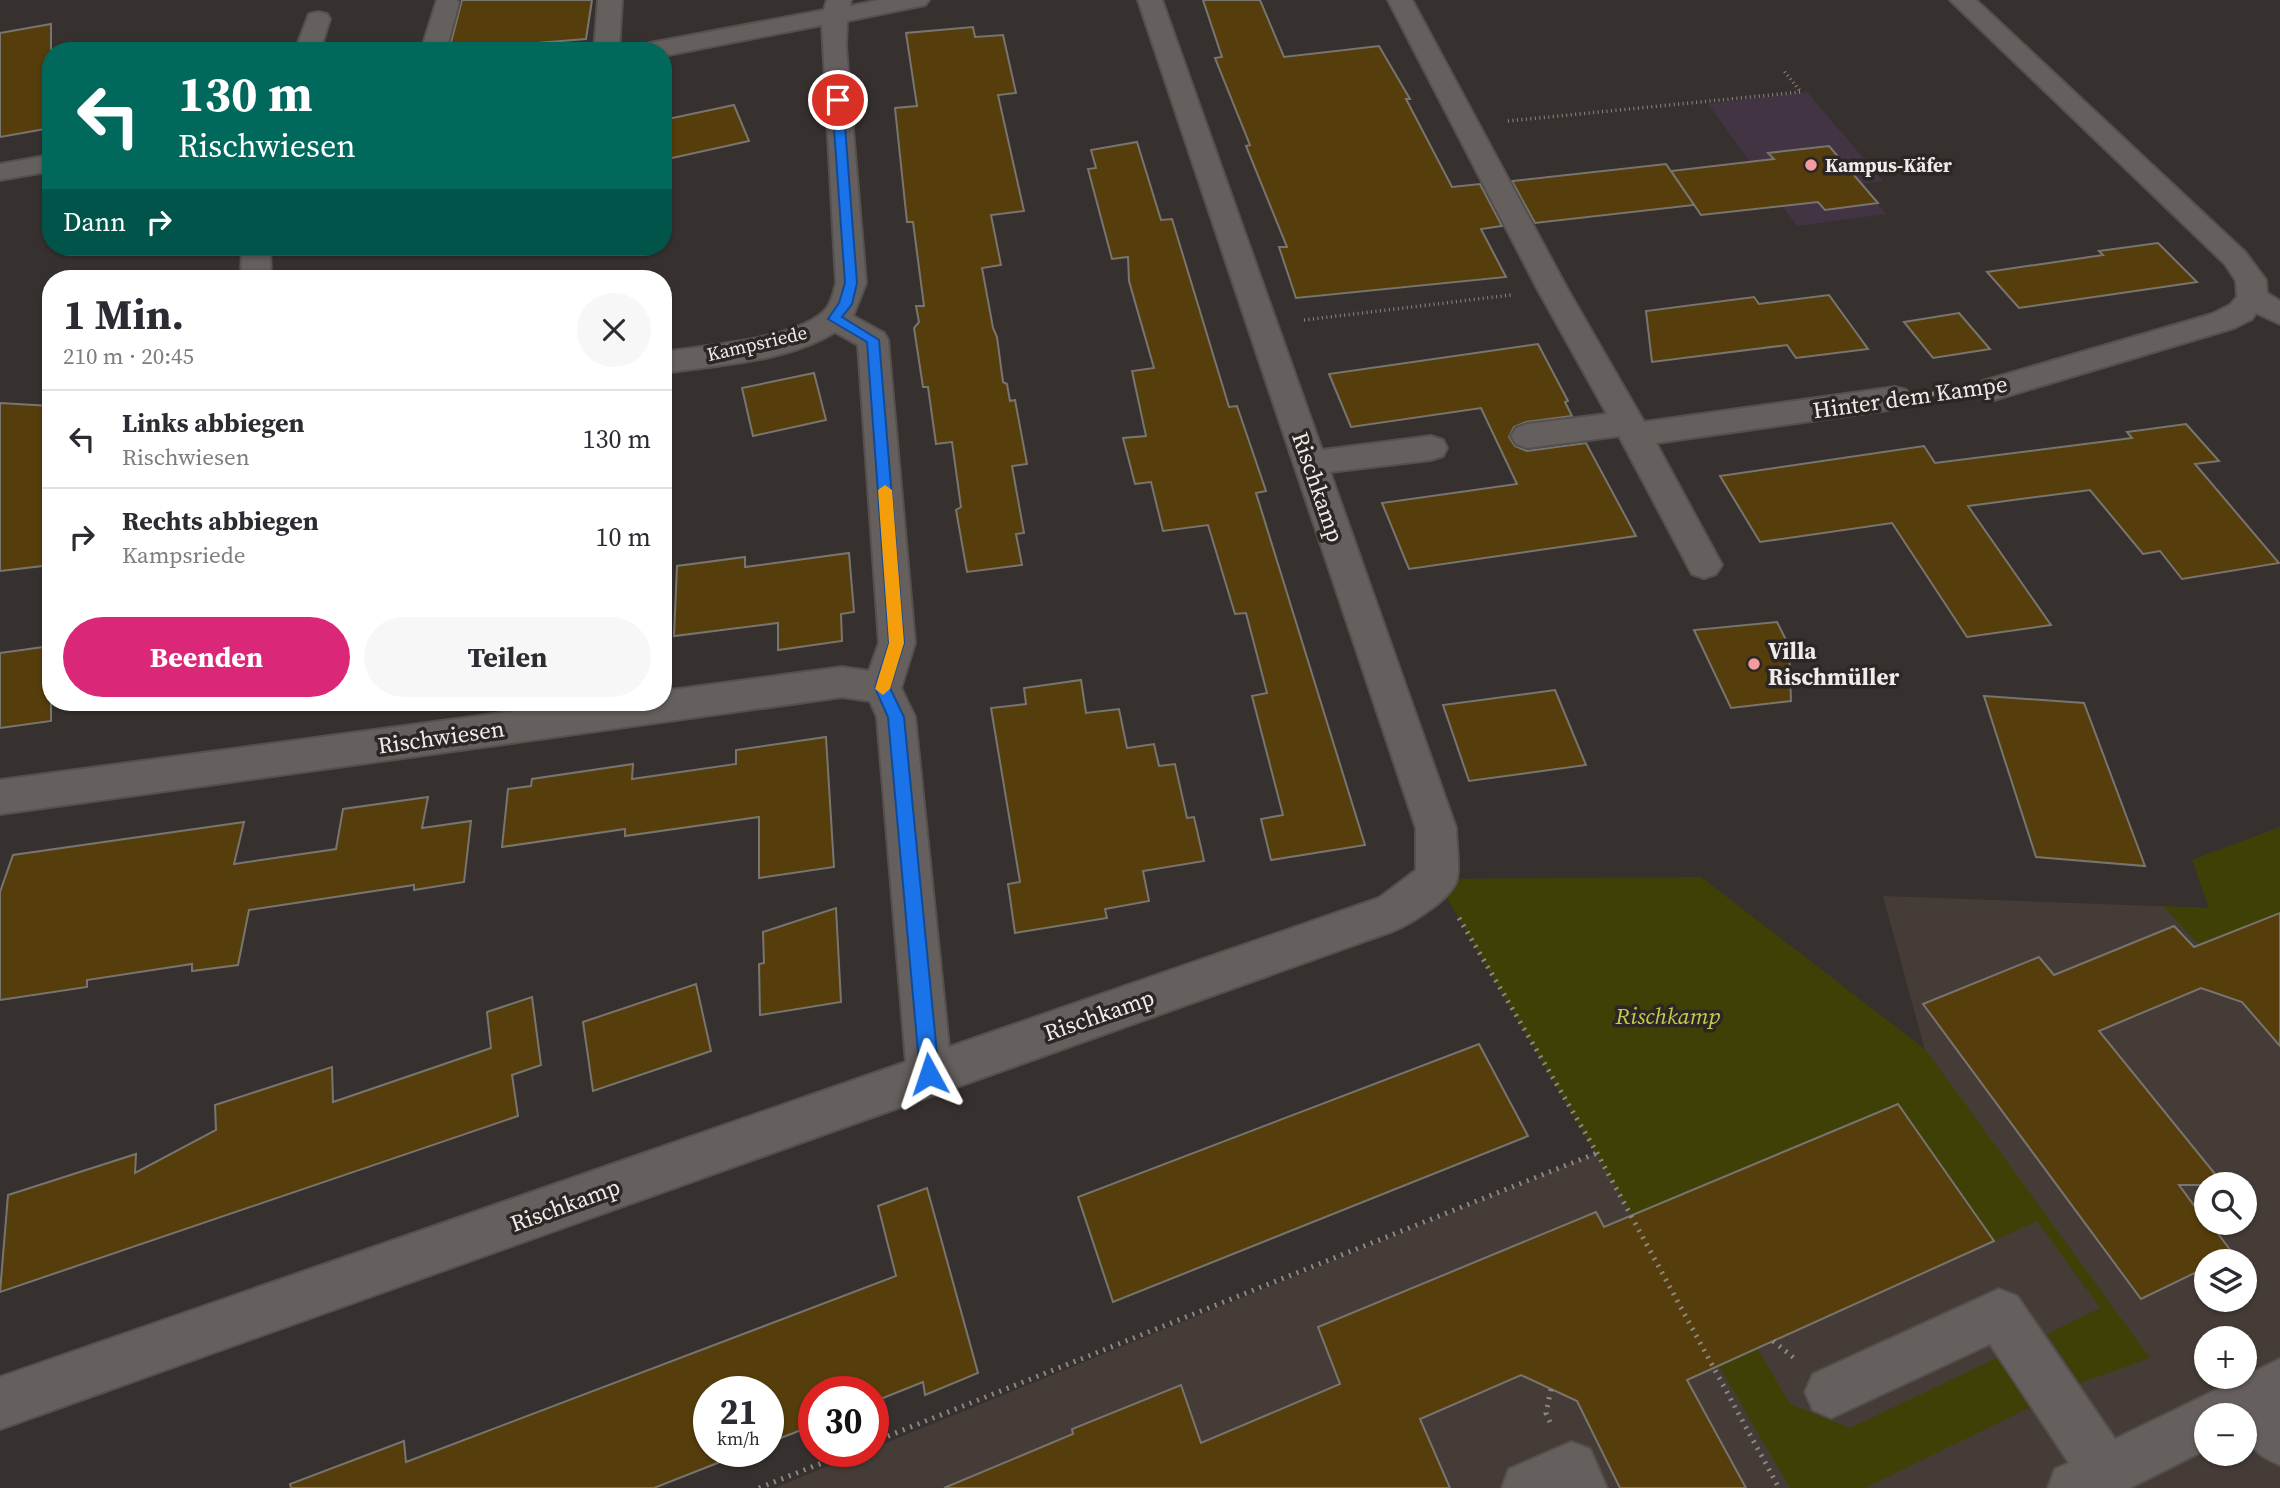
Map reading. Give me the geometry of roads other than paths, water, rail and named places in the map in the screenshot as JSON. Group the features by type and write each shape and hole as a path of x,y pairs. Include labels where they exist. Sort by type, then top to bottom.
{"street":[{"path":"607,42 610,0"},
{"path":"672,46 837,8 917,0"},
{"name":"Rischkamp","path":"0,1403 1393,912 1436,879 1436,828 1150,0"},
{"path":"1400,0 1553,290 1632,429 1704,565"},
{"path":"1962,0 2235,258 2251,279 2252,298 2280,314"},
{"path":"436,42 447,3"},
{"name":"Kampsriede","path":"672,361 783,341 811,332 835,319 845,304 851,283 834,47 837,8"},
{"path":"310,42 318,19"},
{"path":"0,172 42,165"},
{"name":"Hinter dem Kampe","path":"1994,389 2223,321 2241,312 2252,298"},
{"path":"835,319 873,340 897,643 882,688 896,717 929,1074"},
{"name":"Hinter dem Kampe","path":"1527,436 1632,429 1895,398"},
{"path":"1310,463 1431,448"},
{"name":"Rischwiesen","path":"672,705 842,682 882,688"},
{"name":"Rischwiesen","path":"0,797 630,711"},
{"path":"1831,1392 1998,1314 2090,1480 2194,1428"},
{"path":"2257,1420 2280,1439"},
{"path":"1528,1488 1571,1468 1581,1488"}],"place":[{"name":"Kampus-Käfer","path":"1811,165"},
{"name":"Villa Rischmüller","path":"1754,664"}]}
